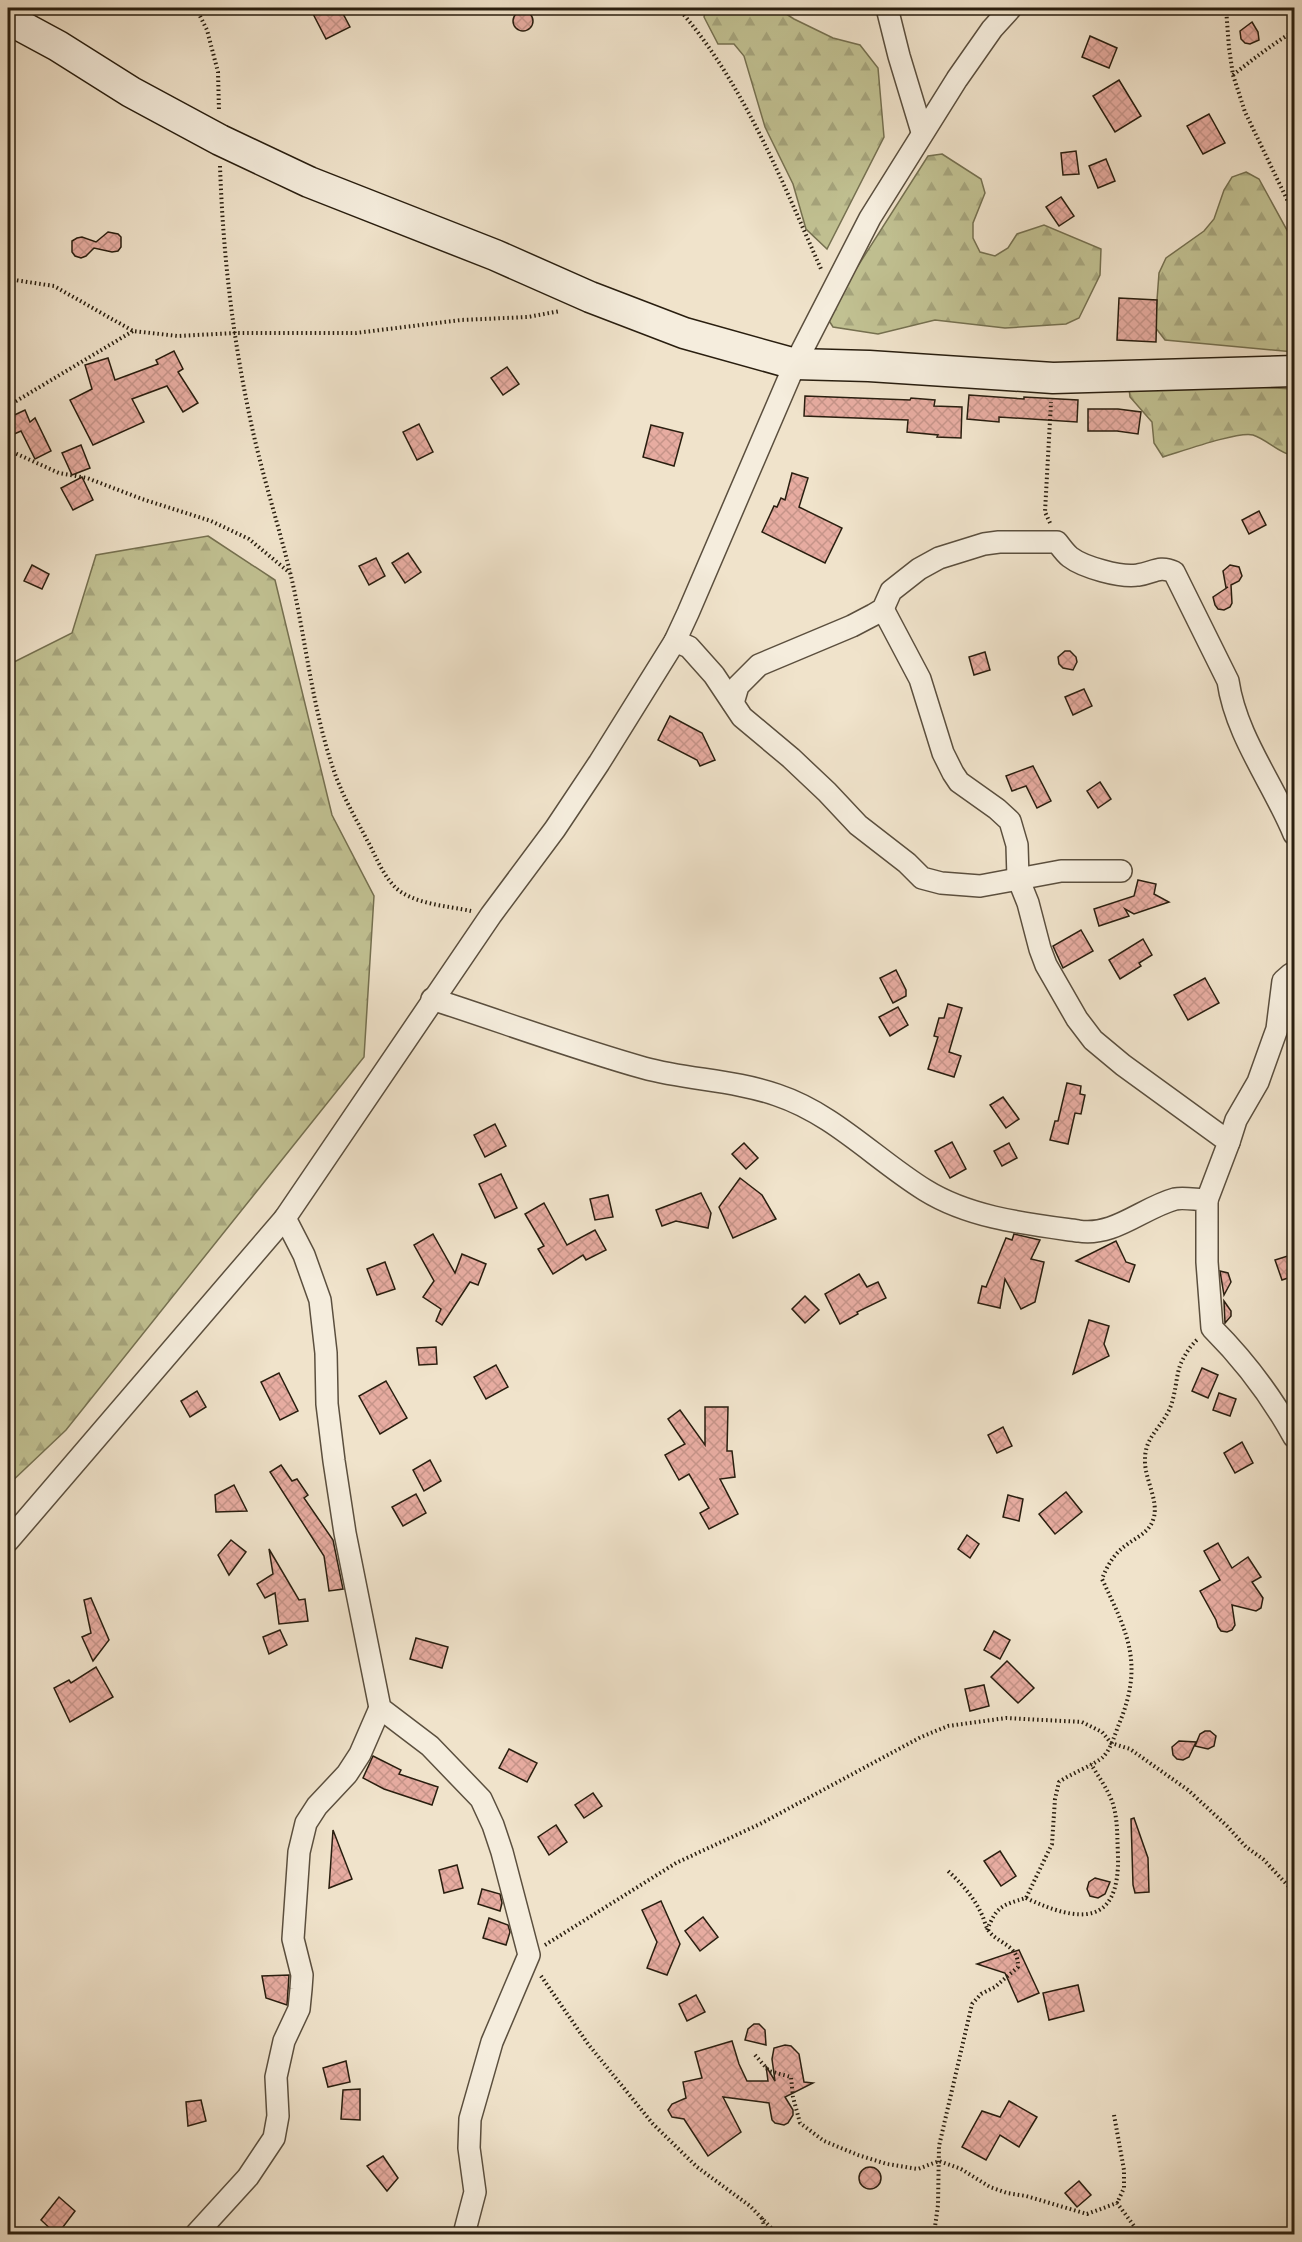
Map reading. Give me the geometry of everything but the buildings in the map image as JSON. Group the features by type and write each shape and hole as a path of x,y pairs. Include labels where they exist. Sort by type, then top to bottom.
{"street":[{"path":"887,8 922,132"},
{"path":"8,1540 285,1218 432,999 555,829 599,763 675,640 688,614 795,364 870,218 922,132 992,29 1011,8"},
{"path":"8,19 58,46 131,92 220,140 309,182 684,333 795,364 1053,378 1294,371"},
{"path":"733,703 738,686 759,665 852,626 882,609 891,591 919,569 939,558 999,542 1058,542 1070,557 1082,564 1112,573 1136,576 1164,567 1174,572 1228,681 1230,698 1237,717 1282,803 1294,834"},
{"path":"882,609 920,679 944,753 953,773 959,782 1010,821 1017,845 1018,878 1028,903 1046,965 1064,1000 1088,1033 1123,1065 1229,1142"},
{"path":"675,640 688,647 714,675 742,717 791,758 858,825 907,863 922,878 962,886 980,886 1061,871 1120,871"},
{"path":"1294,974 1283,981 1277,1029 1258,1082 1236,1120 1207,1200 1208,1274 1212,1328 1240,1356 1294,1437"},
{"path":"432,999 644,1068 685,1077 738,1084 778,1095 819,1113 928,1192 992,1217 1095,1233 1177,1198 1207,1200"},
{"path":"196,2235 248,2177 273,2138 278,2116 276,2077 284,2041 299,2010 302,1975 293,1939 299,1884 299,1852 306,1823 317,1806 335,1789 353,1764 380,1708 345,1533 334,1461 327,1404 326,1353 320,1300 304,1255 285,1218"},
{"path":"380,1708 430,1746 480,1799 493,1825 502,1852 529,1955 492,2042 470,2119 470,2148 475,2192 464,2235"}],"path":[{"path":"196,8 207,30 218,72 223,242 234,333 250,418 290,574 314,695 333,770 348,806 384,874 396,888 415,898 491,915"},
{"path":"678,8 707,45 740,96 764,143 831,291"},
{"path":"1226,8 1233,75 1245,112 1294,214"},
{"path":"1233,75 1276,41 1294,31"},
{"path":"8,279 54,286 133,331 178,336 234,333 356,333 461,320 538,316 570,309 590,297"},
{"path":"8,406 133,331"},
{"path":"1053,378 1045,512 1058,542"},
{"path":"8,450 59,473 87,478 142,499 211,521 249,539 290,574"},
{"path":"1026,1898 1052,1844 1055,1799 1059,1782 1103,1758 1129,1700 1132,1670 1130,1647 1122,1621 1101,1579 1107,1564 1124,1547 1145,1533 1154,1518 1155,1504 1148,1482 1145,1461 1151,1436 1167,1414 1176,1390 1180,1363 1193,1343 1212,1328"},
{"path":"777,2235 762,2217 697,2167 653,2124 588,2044 551,1993 529,1955 676,1863 760,1824 921,1737 948,1726 1006,1718 1082,1722 1102,1732 1111,1743 1130,1749 1188,1790 1246,1847 1263,1859 1294,1892"},
{"path":"987,1930 997,1910 1005,1904 1026,1898 1075,1915 1085,1915 1097,1913 1113,1893 1118,1873 1118,1832 1112,1802 1091,1764"},
{"path":"934,2235 938,2205 939,2146 972,2004 981,1994 995,1987 1018,1967 1018,1960 1014,1952 987,1930 983,1915 973,1897 948,1870"},
{"path":"755,2055 769,2071 791,2077 793,2097 800,2122 824,2141 858,2155 896,2166 918,2169 939,2161 961,2169 990,2187 1087,2214 1117,2203 1124,2188 1124,2170 1114,2115"},
{"path":"1117,2203 1140,2235"},
{"path":"762,2217 766,2235"}],"green space":[{"path":"706,8 777,8 833,38 860,45 878,68 884,137 827,249 806,229 793,184 765,127 744,56 734,44 718,44 704,17"},
{"path":"942,154 981,179 985,193 973,223 973,238 980,252 995,256 1008,248 1017,234 1044,225 1101,249 1100,275 1079,318 1066,324 1005,328 935,320 878,334 833,327 826,316 928,156"},
{"path":"1246,172 1259,179 1294,243 1294,352 1165,340 1155,327 1159,273 1166,258 1204,231 1214,219 1224,190 1232,177"},
{"path":"1128,380 1294,389 1294,456 1258,437 1246,435 1222,439 1163,457 1154,443 1152,422 1130,397"},
{"path":"208,536 275,580 332,815 374,896 364,1057 66,1430 8,1485 8,665 72,633 96,555"}]}
